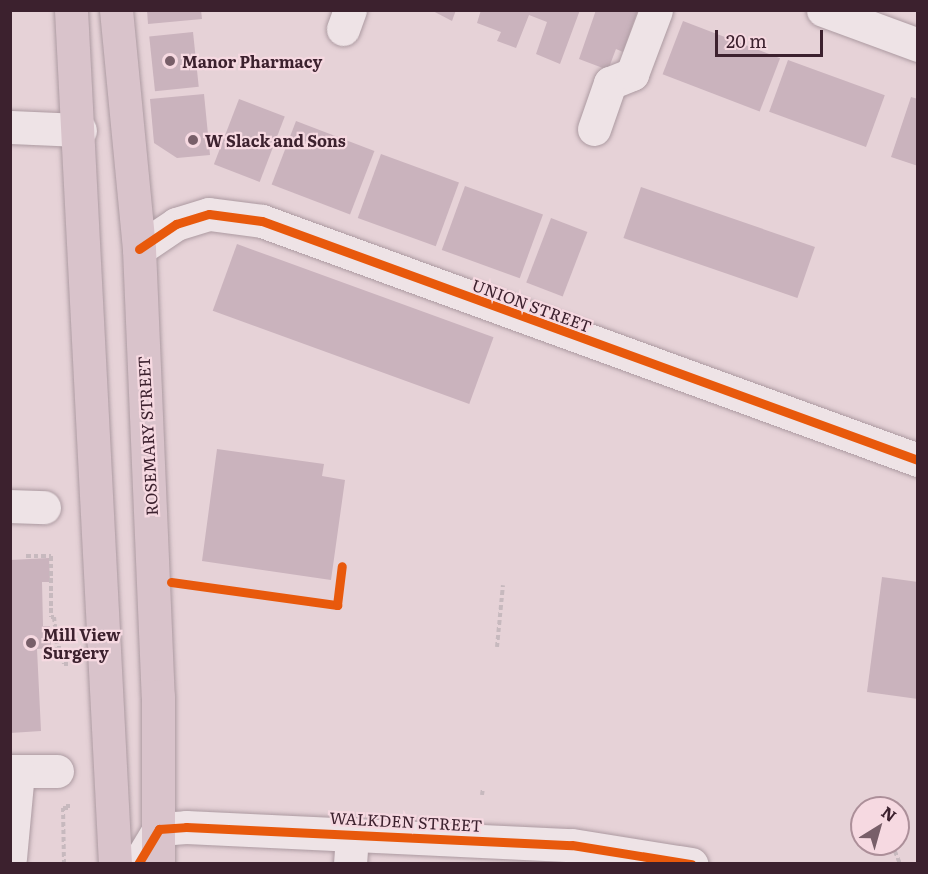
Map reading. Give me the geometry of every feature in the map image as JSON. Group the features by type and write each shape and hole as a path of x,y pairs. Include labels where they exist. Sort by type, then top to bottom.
{"highway":[{"path":"71,10 80,130 115,864"},
{"name":"ROSEMARY STREET","path":"116,10 139,249 158,696 158,864"}],"street":[{"path":"594,129 610,82 632,74 656,10"},
{"path":"823,10 918,45"},
{"path":"10,127 80,130"},
{"name":"UNION STREET","path":"139,249 177,224 209,214 262,221 918,460"},
{"path":"10,506 44,507"},
{"path":"10,858 14,771 57,771"},
{"name":"WALKDEN STREET","path":"159,829 226,828 351,849 582,854 691,864"},
{"path":"138,864 159,829"}],"path":[{"path":"26,556 51,556 53,637 57,648 62,648 64,664"},
{"path":"498,647 503,585"},
{"path":"482,795 483,788"},
{"path":"64,864 63,808 68,808 68,802"}],"building":[{"path":"147,10 201,10 202,19 148,24"},
{"path":"431,10 456,10 452,21"},
{"path":"481,10 580,10 560,64 536,54 547,22 529,15 516,48 497,41 501,32 477,23"},
{"path":"596,10 638,10 623,52 616,49 608,70 579,59"},
{"path":"683,21 780,58 760,111 663,74"},
{"path":"193,32 199,87 155,91 149,37"},
{"path":"788,60 885,95 866,147 769,112"},
{"path":"204,94 210,155 177,158 154,143 150,99"},
{"path":"911,97 918,99 918,166 891,157"},
{"path":"239,99 285,117 260,182 214,164"},
{"path":"296,121 374,151 350,215 272,184"},
{"path":"381,154 459,182 436,246 358,218"},
{"path":"465,186 543,214 520,278 442,250"},
{"path":"641,187 815,247 797,298 623,238"},
{"path":"551,218 587,232 563,296 526,282"},
{"path":"237,244 494,337 469,404 213,311"},
{"path":"217,449 324,464 322,476 345,480 331,580 202,561"},
{"name":"Mill View Surgery","path":"49,558 50,582 42,582 43,626 50,626 51,648 37,649 41,731 10,733 10,560"},
{"path":"882,577 918,582 918,699 867,692"}],"cycle path":[{"path":"139,249 176,224 209,214 262,221 918,460"},
{"path":"171,582 337,605 342,566"},
{"path":"138,864 159,829 186,827 572,845 691,864"}],"place":[{"name":"Manor Pharmacy","path":"170,61"},
{"name":"W Slack and Sons","path":"193,140"},
{"name":"Mill View Surgery","path":"31,643"}]}
